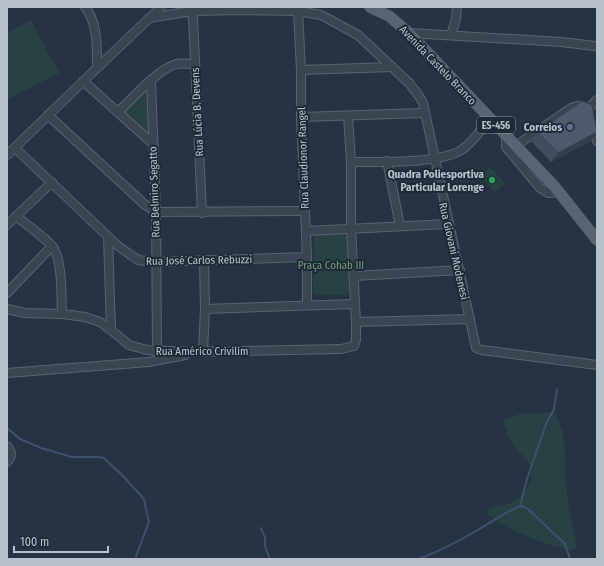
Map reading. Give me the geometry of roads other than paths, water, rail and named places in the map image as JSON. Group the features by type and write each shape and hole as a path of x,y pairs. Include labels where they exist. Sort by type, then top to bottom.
{"main road":[{"name":"Avenida Castelo Branco","path":"370,7 388,12 409,33 490,119 517,145 596,236"}],"street":[{"path":"10,152 161,7"},
{"path":"451,35 456,19 457,7"},
{"path":"88,8 94,27 97,46 96,68"},
{"name":"Rua Giovani Modenesi","path":"149,18 190,9 242,8 298,11 321,15 358,35 410,84 420,96 448,224 460,270 476,348 597,365"},
{"name":"Rua Lúcia B. Devens","path":"190,9 193,17 202,213"},
{"name":"Rua Claudionor Rangel","path":"298,11 307,257 307,305"},
{"path":"409,33 561,42 595,46"},
{"path":"118,112 151,81 168,68 177,64 195,64"},
{"path":"301,70 392,67"},
{"path":"83,81 152,143"},
{"name":"Rua Belmiro Segatto","path":"151,81 152,143 156,212 157,352"},
{"path":"587,110 597,100"},
{"path":"517,145 570,108 577,105 582,106 591,114 597,141"},
{"path":"301,117 424,113"},
{"path":"48,116 144,204 156,212 202,213 305,211"},
{"path":"348,116 351,162 351,228 356,322 470,319"},
{"path":"351,162 434,159 454,153 462,149 490,119"},
{"path":"506,134 506,147 540,188 548,193 559,192"},
{"name":"Rua José Carlos Rebuzzi","path":"10,152 52,182 108,237 134,258 147,262 156,262 307,257"},
{"path":"387,161 400,226"},
{"path":"7,225 52,182"},
{"path":"16,216 52,246 56,253 59,266 62,314"},
{"path":"306,230 448,224"},
{"path":"108,237 111,330"},
{"path":"7,293 52,246"},
{"path":"204,260 204,352"},
{"path":"354,276 460,270"},
{"path":"205,309 355,304"},
{"name":"Rua Américo Crivilim","path":"7,309 25,313 62,314 100,322 129,346 157,352 341,349 354,346 356,340 356,322"},
{"path":"7,373 149,362 172,359 192,352"},
{"path":"7,446 11,452 8,461"}],"waterway":[{"path":"520,506 527,479 546,424 554,409 557,389"},
{"path":"7,428 20,439 41,448 72,457 104,458 122,475 144,499 149,522 135,559"},
{"path":"419,559 450,545 507,512 523,506 565,544 570,559"},
{"path":"261,528 270,559"}],"place":[{"name":"Correios","path":"570,127"},
{"name":"Quadra Poliesportiva Particular Lorenge","path":"492,180"}],"park label":[{"name":"Praça Cohab III","path":"331,265"}]}
